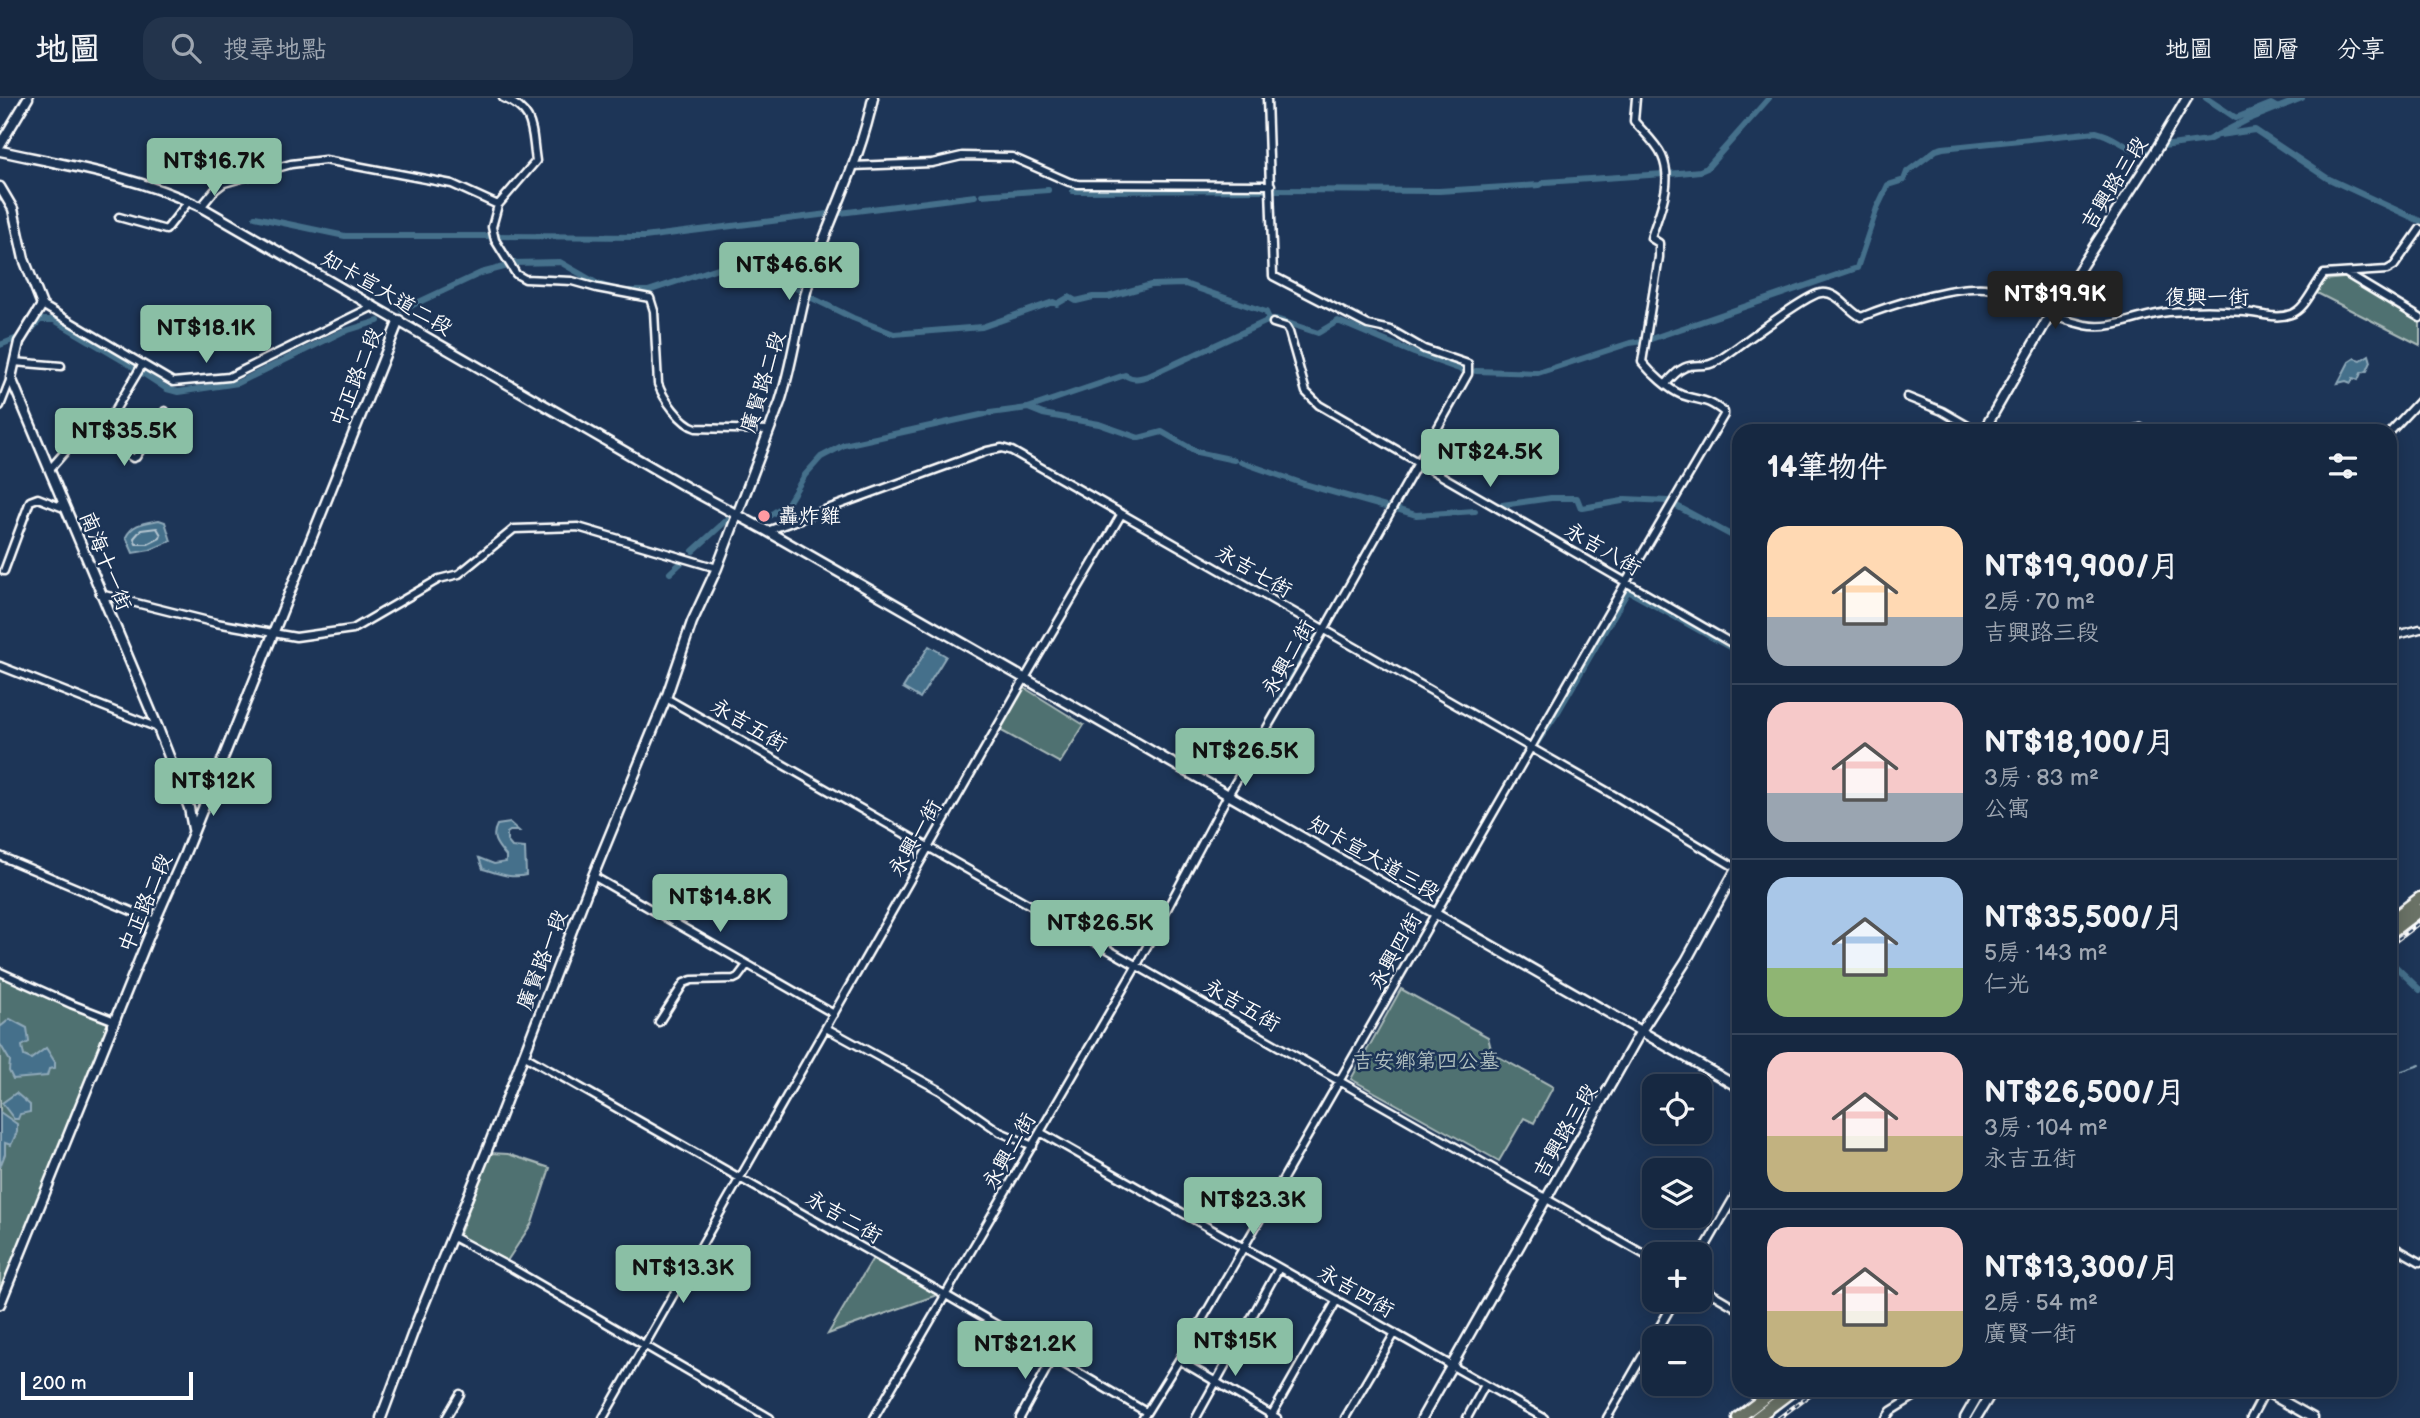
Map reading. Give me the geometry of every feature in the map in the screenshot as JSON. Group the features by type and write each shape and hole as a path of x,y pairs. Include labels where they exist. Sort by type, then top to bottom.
{"main road":[{"path":"2397,916 2420,898"},
{"path":"2397,928 2420,911"},
{"path":"1738,1418 1766,1397"},
{"path":"1756,1418 1784,1397"}],"street":[{"path":"0,145 28,98"},
{"path":"503,98 520,106 525,112 534,140 536,161 499,205 492,232 519,276 525,279 572,281 650,298 654,311 658,384 662,394 687,424 696,428 768,430"},
{"name":"廣賢路二段","path":"736,515 787,381 811,273 852,166 873,98"},
{"name":"永興二街","path":"874,1418 1137,965 1228,795 1464,383 1468,365 1424,349 1391,330 1368,325 1273,276 1267,98"},
{"path":"1636,98 1634,121 1662,155 1668,175 1651,239 1658,243 1659,257 1642,362 1651,374 1667,384"},
{"name":"吉興路三段","path":"1987,424 2050,315 2187,98"},
{"name":"知卡宣大道二段","path":"0,151 135,180 189,201 736,515"},
{"path":"852,166 932,163 962,156 990,156 1012,157 1069,183 1078,184 1271,185"},
{"path":"201,207 224,183 312,160 392,171 452,184 499,205"},
{"path":"1,190 13,209 24,259 42,306 173,382 229,377 374,306"},
{"path":"119,217 166,230 189,201"},
{"name":"復興一街","path":"1667,384 1677,370 1684,366 1718,361 1800,303 1824,292 1842,300 1861,317 1959,289 1983,288 1999,290 2050,315 2094,326 2168,312 2245,312 2269,317 2288,315 2306,304 2310,293 2324,274 2387,270 2394,266 2420,229"},
{"path":"2345,273 2420,318"},
{"path":"0,407 11,379 23,332 42,306"},
{"name":"中正路二段","path":"0,1304 398,320"},
{"name":"永吉八街","path":"1273,323 1286,327 1289,332 1306,392 1319,405 1732,643"},
{"path":"14,362 61,366"},
{"path":"99,437 142,365"},
{"name":"南海十一街","path":"11,379 158,728 189,808 193,830"},
{"name":"永興四街","path":"1145,1415 1724,415 1711,401 1682,395 1667,384"},
{"path":"1908,397 1965,424"},
{"path":"2397,425 2420,400"},
{"path":"50,469 81,435 87,434 99,437 133,458 136,457 165,411"},
{"name":"永吉七街","path":"767,531 930,470 1002,448 1012,451 1732,864"},
{"path":"4,570 30,501 38,498 66,509"},
{"name":"知卡宣大道三段","path":"736,515 1732,1083"},
{"name":"廣賢路一段","path":"382,1418 418,1319 666,698 692,622 717,568 736,515"},
{"name":"永興一街","path":"603,1418 1121,515"},
{"path":"100,594 216,623 296,637 353,629 439,579 459,574 514,529 578,527 717,568"},
{"path":"2397,635 2420,629"},
{"path":"0,666 158,728"},
{"name":"永吉五街","path":"666,698 1642,1253"},
{"path":"0,856 155,921"},
{"path":"593,876 834,1014"},
{"name":"吉興路三段","path":"1422,1418 1641,1031 1686,961 1732,878"},
{"path":"659,1022 684,983 692,980 734,979 747,965"},
{"path":"0,972 115,1021"},
{"path":"826,1028 941,1091 1000,1132 1033,1146"},
{"name":"永吉二街","path":"523,1055 1053,1357 1145,1415"},
{"name":"永吉四街","path":"1040,1132 1544,1418"},
{"path":"1708,1242 1732,1201"},
{"path":"451,1236 770,1418"},
{"path":"2397,1249 2420,1262"},
{"path":"1196,1418 1279,1268"},
{"path":"1712,1294 1732,1305"},
{"path":"1179,1360 1273,1417 1337,1300"},
{"path":"1608,1418 1668,1312"},
{"path":"1345,1418 1395,1333"},
{"path":"1020,1418 1053,1357"},
{"path":"1467,1418 1485,1385"},
{"path":"446,1418 460,1394"},
{"path":"1886,1418 1891,1411 1913,1397"},
{"path":"1965,1418 1977,1397"},
{"path":"1976,1418 1989,1397"},
{"path":"2251,1418 2262,1397"},
{"path":"2277,1397 2313,1418"}],"green space":[{"path":"2352,277 2420,318 2420,345 2317,293 2325,280"},
{"path":"1023,687 1084,725 1060,763 998,729"},
{"path":"0,976 107,1019 108,1025 0,1295"},
{"name":"吉安鄉第四公墓","path":"1401,989 1488,1037 1492,1053 1553,1087 1534,1123 1524,1118 1499,1161 1351,1079"},
{"path":"490,1153 508,1154 550,1168 532,1223 507,1261 459,1236"},
{"path":"873,1258 937,1295 828,1334"}],"water":[{"path":"2369,355 2371,362 2358,380 2353,378 2351,383 2338,383 2349,362"},
{"path":"159,520 165,522 171,541 150,550 133,553 126,537 129,532 140,524"},
{"path":"929,646 946,656 920,698 903,688"},
{"path":"510,823 519,831 507,833 507,841 512,847 525,848 526,875 509,876 483,869 479,858 494,864 506,862 506,856 497,845 494,834 497,825"},
{"path":"10,1019 27,1028 29,1042 22,1046 24,1056 31,1059 46,1048 55,1062 55,1068 49,1069 47,1076 13,1079 9,1071 10,1061 0,1044 0,1027"},
{"path":"16,1093 30,1105 30,1112 20,1114 18,1119 14,1119 2,1103"},
{"path":"0,1112 17,1124 17,1132 11,1145 5,1143 5,1154 0,1167"}],"waterway":[{"path":"1669,174 1707,168 1769,98"},
{"path":"2206,98 2236,118 2271,104 2278,108"},
{"path":"2163,146 2208,140 2247,120 2302,98"},
{"path":"2219,135 2255,130 2327,178 2420,221"},
{"path":"1645,341 1857,268 1877,208 1888,185 1904,180 1907,172 1936,150 2096,132 2135,150 2149,153"},
{"path":"1275,190 1439,191 1664,174"},
{"path":"982,195 1048,190"},
{"path":"1073,191 1269,190"},
{"path":"840,213 975,196"},
{"path":"496,236 644,237 828,214"},
{"path":"255,217 345,236 490,236"},
{"path":"514,263 560,262 598,284 611,288"},
{"path":"402,310 481,273 508,266"},
{"path":"629,291 648,291 721,267 760,277 773,277 804,292"},
{"path":"810,297 894,334 982,327 1053,302 1057,304 1069,297 1076,301 1108,297 1151,285 1185,284 1266,312 1270,321"},
{"path":"1276,319 1318,333 1338,321 1462,370"},
{"path":"29,332 40,320 54,320 137,369"},
{"path":"141,372 167,389 178,392 238,383 342,332 378,321"},
{"path":"990,413 1028,408 1125,375 1135,378 1151,375 1267,321"},
{"path":"0,345 15,339"},
{"path":"1476,371 1538,373 1643,341"},
{"path":"1028,408 1043,414 1099,424 1139,438 1162,432 1197,452 1234,460"},
{"path":"763,520 788,503 805,475 821,457 844,445 985,414"},
{"path":"1241,462 1304,484 1389,508"},
{"path":"1495,506 1551,498 1577,498 1581,508 1622,501"},
{"path":"1625,499 1668,501"},
{"path":"1673,504 1732,536"},
{"path":"1396,509 1416,515 1475,511"},
{"path":"693,551 727,520"},
{"path":"670,573 684,560"},
{"path":"1535,746 1628,591 1732,649"},
{"path":"1277,704 1318,633"},
{"path":"2397,968 2420,990"},
{"path":"2397,1073 2420,1065"}],"railway":[{"path":"2397,940 2420,922"},
{"path":"1779,1418 1807,1397"}],"place":[{"name":"轟炸雞","path":"764,516"}]}
